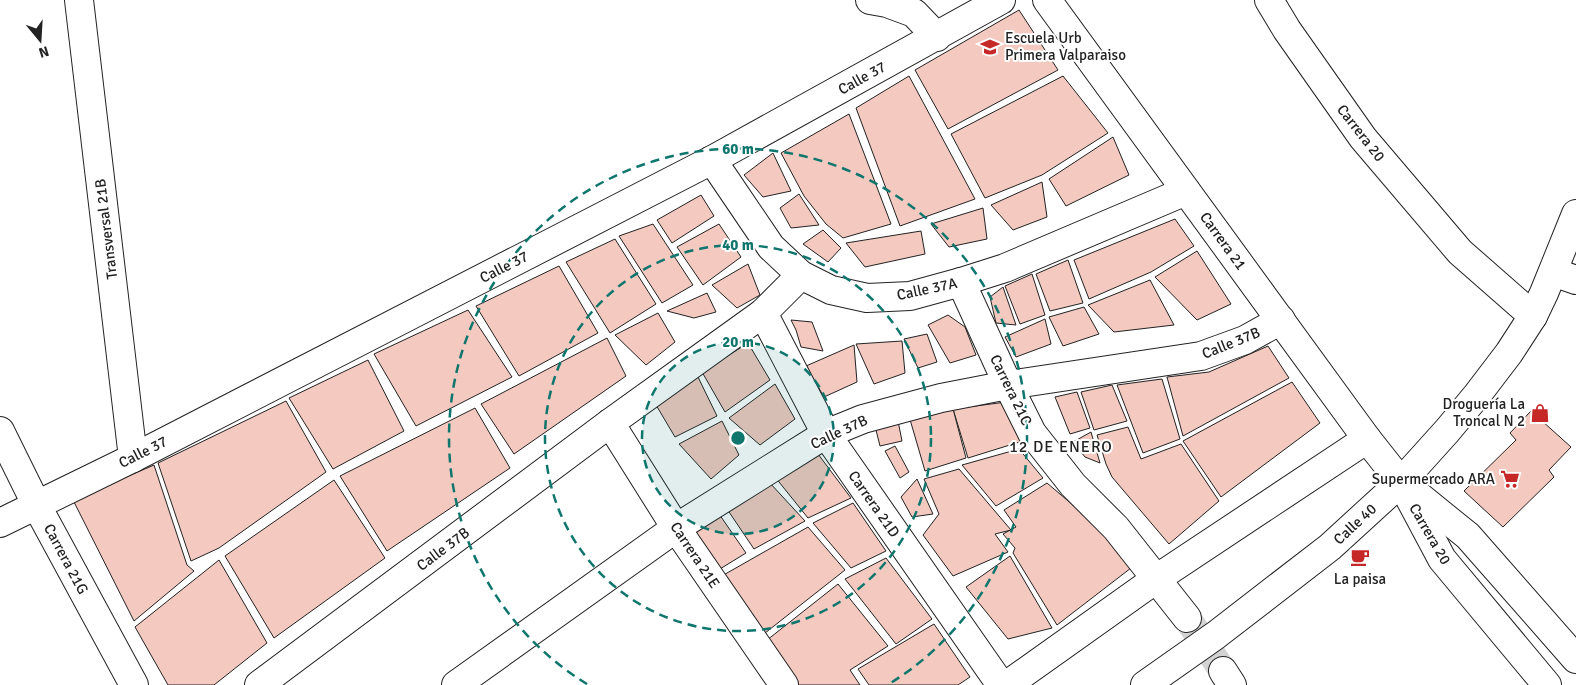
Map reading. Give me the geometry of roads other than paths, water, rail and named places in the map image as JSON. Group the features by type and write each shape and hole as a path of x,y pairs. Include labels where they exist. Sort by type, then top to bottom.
{"main road":[{"name":"Transversal 21B","path":"79,0 133,458"},
{"path":"870,0 887,3 914,14 937,37"},
{"name":"Calle 37","path":"0,523 133,458 712,160 1002,0"},
{"name":"Carrera 21","path":"1047,0 1400,482"},
{"name":"Carrera 20","path":"1269,0 1287,30 1363,138 1460,252 1533,316"},
{"name":"Calle 37A","path":"712,160 771,247 801,275 831,290 867,298 910,296 1005,268 1186,191"},
{"name":"Calle 40","path":"1145,685 1216,635 1330,547 1400,482 1447,431 1509,353 1533,316 1564,276 1576,214"},
{"name":"Calle 37B","path":"270,682 610,423 763,313 801,275"},
{"name":"Carrera 21C","path":"961,282 1032,433 1073,485 1116,528 1187,618"},
{"name":"Carrera 21D","path":"763,313 826,434 1002,685"},
{"name":"Calle 37B","path":"456,685 676,528 826,434 863,419 941,398 1008,385 1201,356 1245,340 1281,320"},
{"name":"Carrera 21E","path":"610,423 676,528 784,685"},
{"name":"Carrera 21G","path":"0,431 37,506 134,685"},
{"path":"1007,685 1156,579 1367,439"},
{"name":"Carrera 20","path":"1400,482 1468,536 1576,659"},
{"name":"Carrera 20","path":"1400,482 1442,559 1547,685"}],"tunnel":[{"path":"1187,618 1223,671"}],"place":[{"name":"Escuela Urb Primera Valparaiso","path":"990,47"},
{"name":"Droguería La Troncal N 2","path":"1540,413"},
{"name":"Supermercado ARA","path":"1510,479"},
{"name":"La paisa","path":"1360,557"}],"district":[{"name":"12 DE ENERO","path":"1061,447"}]}
